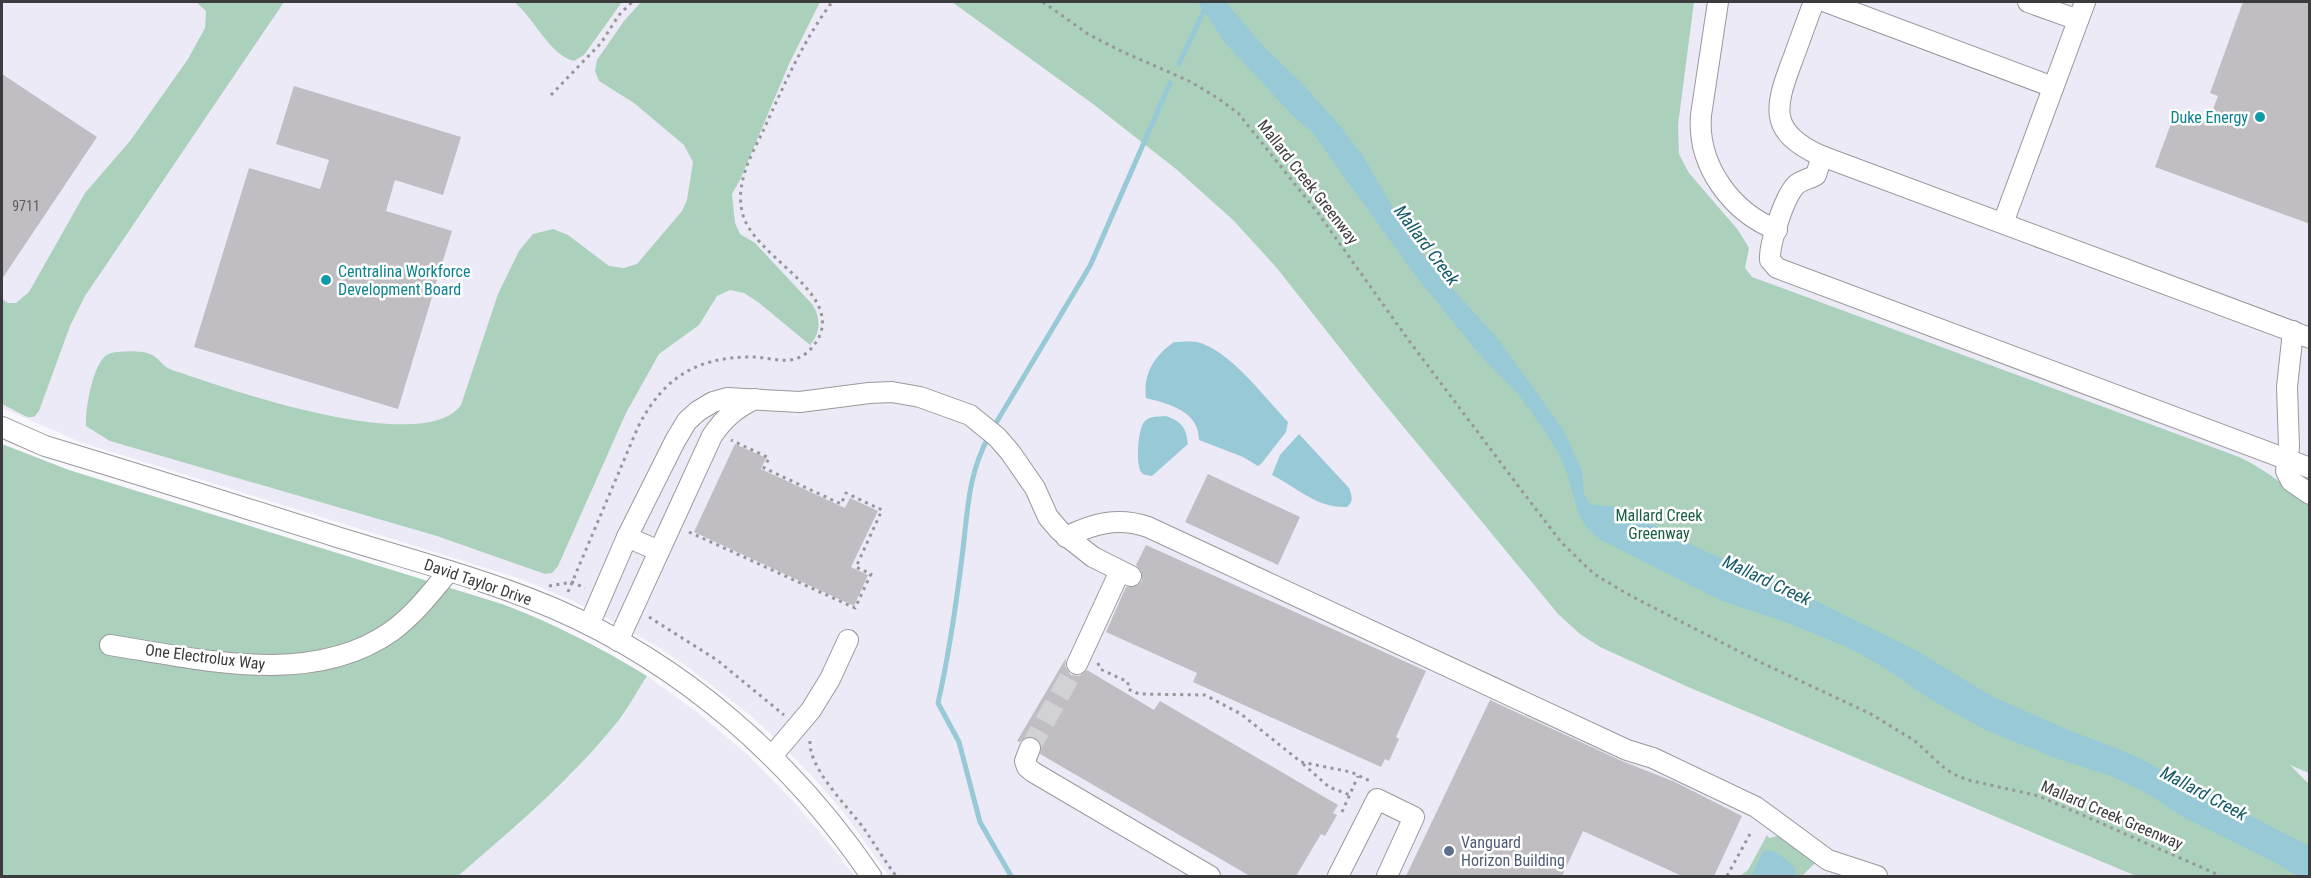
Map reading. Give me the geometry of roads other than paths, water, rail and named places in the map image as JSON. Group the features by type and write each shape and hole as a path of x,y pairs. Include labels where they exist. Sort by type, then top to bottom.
{"street":[{"path":"1718,2 1700,125 1704,149 1713,172 1727,193 1752,217 1777,230"},
{"path":"1814,2 1781,90 1778,114 1782,127 1790,138 1801,147 1822,156 2301,334 2287,387 2289,447 2286,476 2310,494"},
{"path":"1826,2 2053,87"},
{"path":"2028,2 2078,20"},
{"path":"2003,223 2085,2"},
{"path":"1822,156 1816,175 1800,182 1791,191 1770,251 1772,264 1784,271 2310,468"},
{"path":"589,625 627,537 675,441 687,421 698,411 720,400 738,397 800,402 892,392 931,400 970,415 997,437 1010,452 1035,488 1048,517 1066,537 1093,557 1126,573 1083,661"},
{"path":"618,641 712,436 729,415 740,406 755,399"},
{"name":"David Taylor Drive","path":"2,427 45,446 449,571 519,595 589,625 664,669 711,702 772,756 804,788 871,876"},
{"path":"1066,537 1087,526 1122,520 1149,527 1627,750 1653,758 1741,799 1774,819 1828,860 1877,876"},
{"path":"627,537 659,551"},
{"name":"One Electrolux Way","path":"110,645 257,666 293,665 336,656 390,632 423,602 449,571"},
{"path":"772,756 811,710 830,680 848,640"},
{"path":"1030,748 1025,761 1027,767 1033,772 1210,876"},
{"path":"1338,876 1377,799 1414,817 1387,876"}],"water":[{"name":"Mallard Creek","path":"1198,2 1226,2 1264,47 1301,82 1341,127 1363,156 1412,240 1426,259 1498,339 1564,431 1582,471 1584,493 1589,503 1619,507 1694,546 1806,596 1919,652 1991,696 2135,756 2309,846 2309,876 2298,876 2183,817 2148,794 2111,776 2055,758 1985,730 1925,696 1888,670 1853,650 1791,624 1722,601 1599,539 1586,527 1578,513 1568,476 1559,454 1518,394 1480,355 1415,275 1311,131 1295,118 1226,44"},
{"path":"1174,342 1197,342 1222,355 1246,376 1288,422 1286,432 1261,464 1258,466 1243,457 1199,440 1194,422 1181,410 1146,398 1146,381 1151,366"},
{"path":"1166,416 1182,426 1188,444 1152,476 1144,475 1140,469 1138,456 1142,426 1149,418"},
{"path":"1299,434 1349,488 1352,498 1347,507 1317,501 1272,475 1280,455"},
{"path":"1768,850 1776,852 1795,867 1795,876 1751,876 1763,852"}],"waterway":[{"path":"1179,64 1208,2"},
{"path":"993,428 1090,266 1170,83"},
{"path":"989,436 972,480 955,612 938,703 959,742 980,822 1011,876"}],"tunnel":[{"path":"1030,748 1077,664"}],"place":[{"name":"Duke Energy","path":"2260,117"},
{"name":"Centralina Workforce Development Board","path":"326,280"},
{"name":"Vanguard Horizon Building","path":"1449,851"}],"park label":[{"name":"Mallard Creek Greenway","path":"1659,524"}]}
